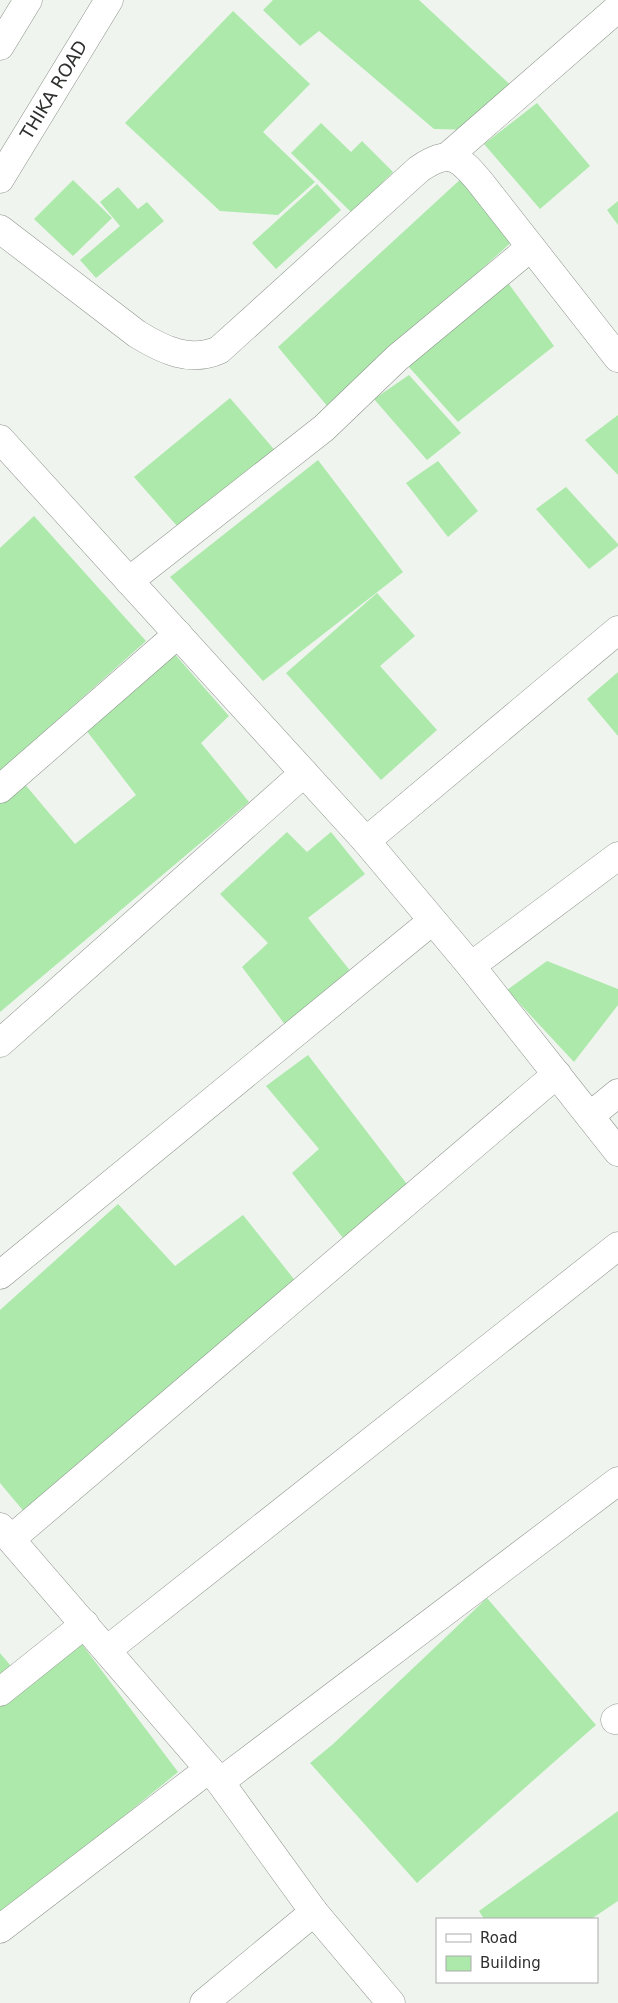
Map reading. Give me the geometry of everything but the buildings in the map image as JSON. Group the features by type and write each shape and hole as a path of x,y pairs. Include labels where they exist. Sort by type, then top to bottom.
{"main road":[{"path":"0,46 28,0"},
{"name":"THIKA ROAD","path":"0,179 108,0"},
{"path":"0,228 137,334 157,346 176,353 206,356 219,350 420,169 432,160 446,157 618,8"},
{"path":"446,157 462,162 618,358"},
{"path":"129,581 324,428 397,358 531,247"},
{"path":"0,439 366,841 471,966 618,1152"},
{"path":"366,841 618,630"},
{"path":"0,790 178,634"},
{"path":"0,1043 304,773"},
{"path":"471,966 618,856"},
{"path":"0,1275 432,920"},
{"path":"391,2003 314,1912 215,1776 5,1533 557,1074"},
{"path":"590,1116 618,1093"},
{"path":"107,1650 618,1246"},
{"path":"0,1929 215,1776 618,1481"},
{"path":"0,1692 84,1624"},
{"path":"204,2003 314,1912"}]}
